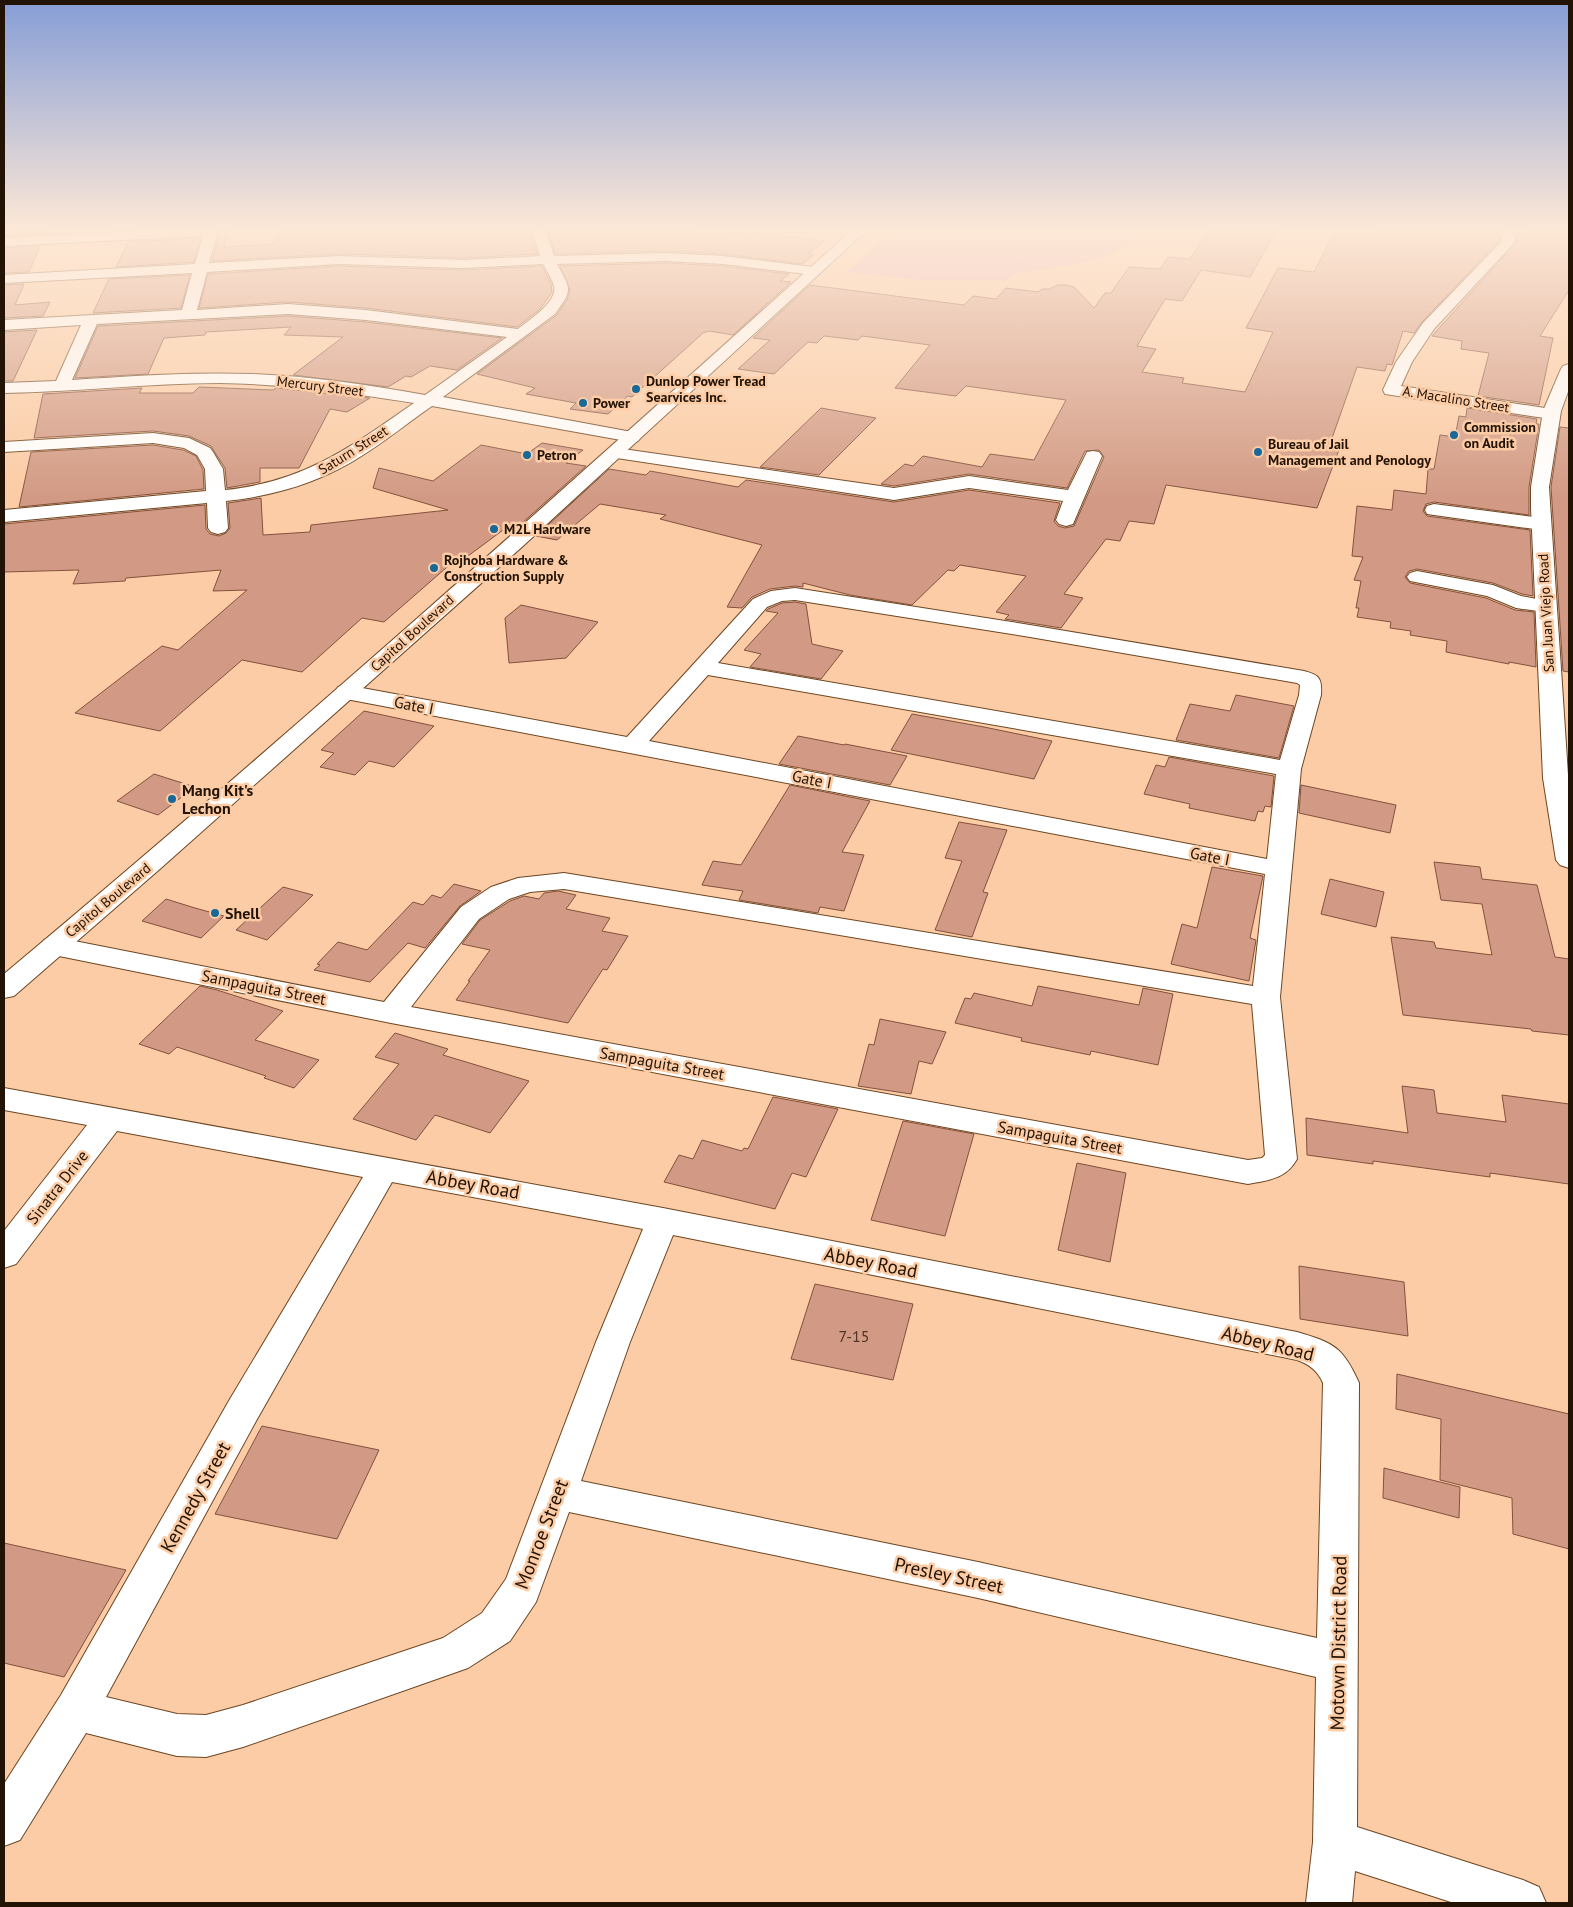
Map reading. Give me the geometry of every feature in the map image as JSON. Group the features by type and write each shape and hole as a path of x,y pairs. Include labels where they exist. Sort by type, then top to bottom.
{"street":[{"path":"4,325 77,320"},
{"path":"61,387 92,320"},
{"path":"404,320 521,334"},
{"name":"Saturn Street","path":"4,516 215,496 275,488 306,478 356,452 539,320"},
{"name":"Capitol Boulevard","path":"4,989 346,692 616,453 760,320"},
{"name":"A. Macalino Street","path":"1434,320 1404,362 1391,390 1552,414"},
{"name":"San Juan Viejo Road","path":"1569,369 1552,414 1540,487 1555,778 1569,860"},
{"name":"Mercury Street","path":"4,388 61,387 164,379 251,379 429,399 632,437"},
{"path":"4,447 153,438 189,443 204,452 214,469 218,528"},
{"path":"616,453 894,494 913,494 954,483 969,482 1074,497"},
{"path":"1066,520 1092,456"},
{"path":"1434,510 1541,524"},
{"path":"1417,577 1493,591 1516,602 1545,606"},
{"path":"391,1013 470,913 500,893 527,884 564,881 1266,997 1289,769 1310,695 1311,683 1304,678 1289,674 795,594 778,595 760,603 633,745"},
{"path":"702,667 1289,769"},
{"name":"Gate I","path":"346,692 1278,869"},
{"name":"Sampaguita Street","path":"54,946 391,1013 1248,1172 1271,1168 1281,1160 1266,997"},
{"name":"Abbey Road","path":"4,1099 663,1220 1296,1346 1313,1350 1328,1359 1335,1368 1341,1383"},
{"name":"Sinatra Drive","path":"4,1255 110,1118"},
{"name":"Kennedy Street","path":"4,1824 76,1710 243,1410 384,1169"},
{"name":"Monroe Street","path":"76,1710 178,1736 206,1736 243,1726 454,1654 496,1627 522,1589 614,1342 663,1220"},
{"name":"Motown District Road","path":"1329,1903 1335,1842 1341,1383"},
{"name":"Presley Street","path":"558,1494 978,1580 1338,1662"},
{"path":"1335,1842 1523,1903"}],"building":[{"path":"212,320 340,320 502,338 457,370 430,366 411,377 406,376 388,387 293,375 343,337 284,335 291,327 206,332 205,335 164,338 148,374 75,378 98,326"},
{"path":"461,320 526,320 517,327"},
{"path":"550,320 749,320 733,335 709,331 703,333 632,397 628,396 608,414 570,409 576,403 526,394 535,388 477,374"},
{"path":"772,320 1152,320 1137,346 1156,349 1142,372 1184,378 1182,383 1245,392 1273,332 1246,328 1250,320 1424,320 1414,333 1403,331 1392,365 1387,364 1385,371 1357,367 1331,441 1342,442 1317,508 1166,485 1154,524 1129,521 1120,541 1106,539 1064,594 1083,598 1061,628 1005,619 1009,615 996,612 1026,576 960,565 954,571 948,570 912,605 850,595 803,583 803,587 770,589 752,597 742,608 727,607 762,545 660,519 666,515 600,504 557,540 536,536 609,469 646,475 650,471 738,487 746,480 894,502 969,490 1060,503 1054,521 1058,526 1065,528 1074,526 1104,457 1099,450 1085,451 1067,488 969,474 894,486 881,484 905,464 913,466 923,456 982,467 990,454 1034,460 1066,400 966,386 956,396 895,388 930,345 862,336 858,340 824,336 817,343 808,342 774,374 738,369 770,340 753,338"},
{"path":"1446,320 1550,320 1540,336 1553,338 1539,405 1478,396 1489,353 1461,349 1462,341 1432,336"},
{"path":"37,330 13,381 4,381 4,332"},
{"path":"199,387 273,390 276,388 370,398 347,412 330,409 299,468 260,468 260,482 227,488 225,468 211,446 189,436 153,431 34,438 43,394 142,388 139,393 193,393"},
{"path":"821,408 876,418 819,475 760,467"},
{"path":"1467,408 1537,419 1536,424 1539,424 1529,487 1529,515 1434,502 1426,504 1423,511 1427,516 1530,530 1533,596 1493,583 1417,569 1409,571 1405,577 1410,583 1486,598 1515,610 1534,612 1536,667 1446,652 1447,641 1410,635 1411,631 1390,628 1391,622 1357,617 1359,608 1356,608 1361,581 1354,580 1363,557 1352,556 1357,506 1392,510 1394,490 1426,494 1428,469 1434,469 1440,435 1455,437 1459,416 1466,417"},
{"path":"1560,427 1569,428 1569,672 1563,671 1551,487"},
{"path":"542,443 583,450 566,463 586,466 512,532 503,530 460,562 454,561 384,622 362,618 302,672 242,660 160,731 75,713 162,646 178,650 247,590 213,591 221,570 126,578 125,581 73,584 79,570 4,572 4,524 205,505 206,529 210,534 219,536 226,533 230,528 228,503 261,498 263,535 310,532 311,525 448,510 373,488 379,468 433,481 481,445 527,454"},
{"path":"153,445 183,450 196,456 203,470 204,489 19,507 31,452"},
{"path":"795,602 806,604 812,644 843,651 821,679 750,667 761,654 744,650 778,613 766,611 768,609 782,603"},
{"path":"521,605 598,622 566,658 509,663 505,618"},
{"path":"1236,695 1294,706 1279,758 1176,740 1190,704 1230,711"},
{"path":"364,711 434,726 394,767 369,761 355,775 320,767 334,753 321,750"},
{"path":"912,714 1052,741 1034,779 891,750"},
{"path":"798,736 907,756 890,785 779,764"},
{"path":"1169,757 1274,776 1271,807 1265,806 1263,812 1258,811 1255,821 1189,808 1190,804 1144,794 1156,765 1165,767"},
{"path":"154,774 195,787 158,815 117,801"},
{"path":"790,785 870,801 842,852 864,855 844,911 820,907 818,913 739,900 743,891 702,885 713,861 741,865"},
{"path":"1301,785 1396,805 1390,833 1299,813"},
{"path":"959,822 1007,830 983,892 988,893 972,937 935,930 962,861 945,858"},
{"path":"1434,862 1480,867 1482,879 1537,885 1555,957 1569,959 1569,1035 1403,1015 1391,937 1434,942 1436,948 1492,955 1482,904 1441,900"},
{"path":"1212,867 1263,876 1250,938 1256,940 1249,981 1171,964 1182,924 1197,928"},
{"path":"1330,879 1384,892 1376,927 1321,914"},
{"path":"454,884 481,891 460,906 425,948 408,943 370,982 314,970 320,965 317,964 338,942 367,950 413,902 423,905 432,895 441,898"},
{"path":"283,887 313,895 267,940 236,930"},
{"path":"558,891 576,895 566,909 610,918 602,931 628,936 607,970 603,969 568,1023 456,1000 490,950 462,944 480,920 510,901 524,896 539,899 544,893"},
{"path":"166,899 224,916 201,938 142,921"},
{"path":"200,986 283,1011 255,1040 319,1060 294,1088 264,1078 266,1076 177,1047 169,1054 139,1044"},
{"path":"1038,986 1139,1005 1143,988 1173,994 1158,1065 1091,1051 1090,1055 1021,1041 1022,1038 955,1023 965,998 971,999 974,993 1032,1006"},
{"path":"880,1019 946,1032 932,1064 919,1061 911,1094 858,1086 869,1044 874,1045"},
{"path":"395,1033 448,1049 443,1055 529,1081 490,1133 435,1115 416,1140 353,1119 399,1064 375,1057"},
{"path":"1402,1086 1434,1090 1437,1113 1506,1122 1502,1095 1569,1104 1569,1184 1490,1173 1490,1177 1373,1161 1373,1164 1307,1155 1306,1118 1408,1133"},
{"path":"773,1097 838,1109 806,1177 792,1173 775,1209 664,1182 679,1155 693,1159 702,1140 742,1151 744,1148 748,1149"},
{"path":"903,1121 974,1134 945,1236 871,1220"},
{"path":"1077,1163 1126,1173 1110,1262 1058,1250"},
{"path":"1299,1266 1404,1282 1408,1336 1300,1319"},
{"path":"815,1284 913,1304 893,1380 791,1359"},
{"path":"1397,1374 1569,1414 1569,1549 1513,1534 1512,1498 1440,1480 1441,1419 1396,1409"},
{"path":"262,1426 379,1450 337,1539 215,1514"},
{"path":"1384,1468 1460,1487 1459,1518 1383,1498"},
{"path":"4,1543 126,1570 64,1677 4,1663"}],"place":[{"name":"Dunlop Power Tread Searvices Inc.","path":"636,389"},
{"name":"Power","path":"583,403"},
{"name":"Commission on Audit","path":"1454,435"},
{"name":"Bureau of Jail Management and Penology","path":"1258,452"},
{"name":"Petron","path":"527,455"},
{"name":"M2L Hardware","path":"494,529"},
{"name":"Rojhoba Hardware & Construction Supply","path":"434,568"},
{"name":"Mang Kit's Lechon","path":"172,799"},
{"name":"Shell","path":"215,913"}]}
